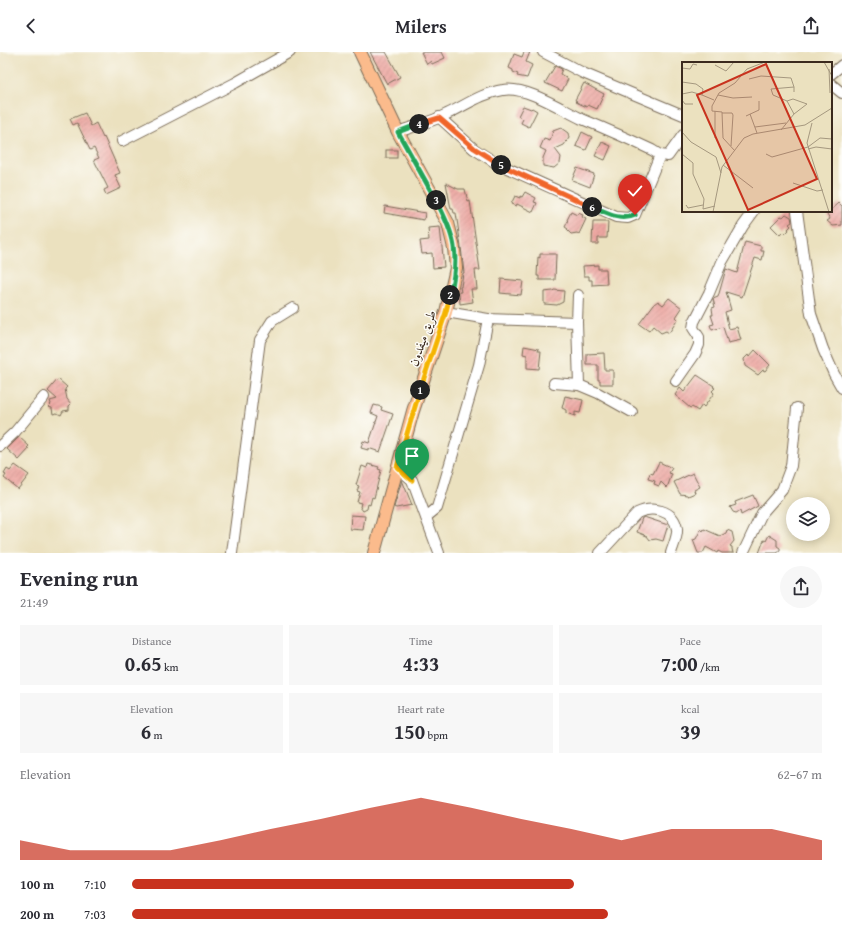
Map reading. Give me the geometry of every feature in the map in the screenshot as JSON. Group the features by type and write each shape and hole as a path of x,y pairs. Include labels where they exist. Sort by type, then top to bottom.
{"main road":[{"name":"طريق ميفدون","path":"360,52 398,132 448,223 452,236 456,268 446,312 413,411 374,553"}],"street":[{"path":"122,141 235,83 290,52"},
{"path":"543,52 583,73 682,115"},
{"path":"832,73 842,65"},
{"path":"832,85 842,93"},
{"path":"398,132 439,118 472,100 505,90 526,92 660,155 668,156 682,136"},
{"path":"439,118 474,148 496,162 616,216 628,218 635,215 660,155"},
{"path":"676,381 699,345 699,337 693,328 694,322 709,293 722,262 743,226 753,212"},
{"path":"798,212 811,314 834,374 842,388"},
{"path":"578,295 577,322 579,385"},
{"path":"232,553 260,340 272,322 293,308"},
{"path":"446,312 488,319 577,322"},
{"path":"426,517 437,508 479,365 488,319"},
{"path":"554,382 579,385 598,393 632,412"},
{"path":"0,446 15,432 44,397"},
{"path":"743,553 762,513 782,490 791,466 797,408"},
{"path":"397,467 412,480 439,553"},
{"path":"600,553 637,513 643,510 654,509 665,512 672,518 677,529 675,544 670,553"}],"building":[{"path":"370,52 386,52 400,77 387,84"},
{"path":"421,52 442,52 445,58 432,64 431,61 427,64"},
{"path":"524,52 530,52 526,62 532,65 527,78 517,76 518,74 509,68 514,54 522,57"},
{"path":"555,66 562,69 560,74 568,79 562,91 545,83"},
{"path":"584,83 604,94 597,109 588,105 587,107 576,102 577,101 575,100"},
{"path":"523,106 537,111 529,127 521,123 523,119 518,116"},
{"path":"85,113 91,126 96,123 120,173 115,175 121,188 106,195 104,190 108,188 94,160 99,158 94,148 90,150 77,123 73,125 70,119"},
{"path":"561,128 568,133 569,138 564,145 555,149 561,157 560,163 554,168 543,166 543,158 546,151 540,148 544,139 550,141 553,131"},
{"path":"582,132 592,137 586,150 576,146"},
{"path":"602,142 611,146 605,160 595,156"},
{"path":"386,150 397,150 397,158 386,158"},
{"path":"577,168 594,174 590,187 572,180"},
{"path":"446,183 458,189 465,189 468,202 470,201 480,270 475,270 477,289 471,289 473,302 460,304 459,292 461,292 460,287 464,273 461,247 456,213 454,213 453,209 451,209"},
{"path":"525,192 536,198 534,202 537,203 533,212 517,204 516,206 511,204 515,196 520,198 520,196 522,197"},
{"path":"839,203 842,206 842,225 833,226 827,221 830,219 827,214 832,212 832,209"},
{"path":"385,206 425,213 424,220 384,213"},
{"path":"571,212 577,215 578,213 583,215 582,217 586,219 579,234 571,234 565,227"},
{"path":"786,214 791,217 792,222 789,224 791,226 785,234 783,232 780,235 771,226 781,216 783,217"},
{"path":"593,222 608,222 607,238 598,238 598,244 592,244"},
{"path":"440,227 444,267 433,268 432,253 422,254 420,241 429,240 428,228"},
{"path":"745,242 761,246 761,251 764,251 762,260 755,258 742,297 726,292 731,310 725,312 729,329 737,327 741,340 728,343 723,327 712,330 710,325 714,324 711,315 713,315 712,308 715,307 713,299 718,297 726,269 737,273"},
{"path":"540,254 556,254 555,280 539,280 539,276 537,276 538,257 540,258"},
{"path":"598,265 598,269 606,269 607,284 592,285 592,280 589,280 589,276 584,276 583,266"},
{"path":"501,279 523,281 521,295 500,293"},
{"path":"554,290 564,291 563,302 557,305 544,304 544,292"},
{"path":"669,298 682,308 676,317 678,319 669,333 666,331 661,333 653,326 649,331 639,324 654,304 658,301 663,305"},
{"path":"524,346 539,349 538,351 541,351 539,369 527,368 527,355 523,354"},
{"path":"755,350 770,365 765,371 763,370 758,375 745,366 744,359 748,355 749,357"},
{"path":"604,353 605,370 613,370 613,384 600,384 600,380 598,380 598,365 587,365 587,354"},
{"path":"697,375 715,388 712,391 714,393 704,407 702,405 698,411 692,407 690,408 675,395 680,388 684,392"},
{"path":"58,379 67,387 65,389 67,399 71,404 69,406 69,410 63,411 61,415 57,413 53,414 52,408 48,407 51,404 50,401 57,399 48,391"},
{"path":"565,396 583,400 580,413 575,412 575,416 566,413 566,410 562,408"},
{"path":"374,405 382,407 381,410 393,414 380,452 368,448 368,450 361,448 363,441 369,443 378,416 371,413"},
{"path":"19,437 29,446 27,448 29,449 19,460 7,449"},
{"path":"659,462 672,468 669,473 672,474 667,488 661,482 659,486 654,484 655,481 648,479 650,473 653,474"},
{"path":"368,464 379,467 378,469 381,470 374,498 372,497 370,505 368,504 367,509 363,511 360,507 361,503 357,502 360,492 357,491 359,486 356,485 362,466 367,468"},
{"path":"15,465 29,475 18,489 4,478 6,475 4,474 7,469 10,471"},
{"path":"693,473 700,487 694,490 695,493 688,496 680,494 674,482"},
{"path":"402,480 412,505 396,508 394,507"},
{"path":"753,495 758,506 741,515 740,511 736,513 733,512 730,507 736,505 735,502"},
{"path":"351,515 365,516 363,530 350,529"},
{"path":"644,517 668,525 663,541 656,539 650,540 647,536 637,532 642,518"},
{"path":"701,529 720,536 726,533 727,530 732,532 734,541 730,546 732,547 733,553 722,553 718,551 717,553 706,547 703,553 698,553 693,540 696,539"},
{"path":"769,535 777,540 777,546 780,548 780,551 777,553 759,553 764,540 766,541"}],"route":[{"path":"412,480 397,467 413,411 446,312 456,268 452,236 448,223 398,132 439,118 474,148 496,162 616,216 628,218 635,215"}]}
